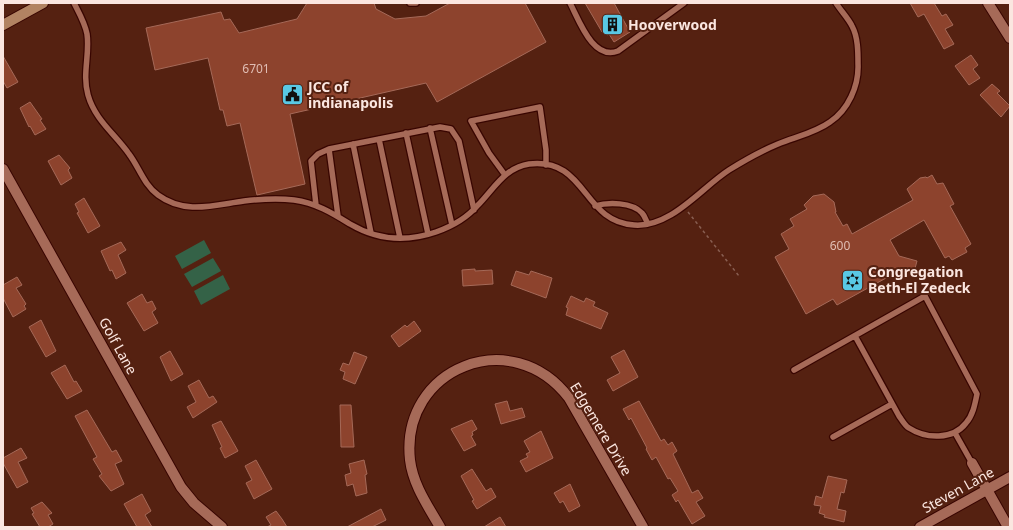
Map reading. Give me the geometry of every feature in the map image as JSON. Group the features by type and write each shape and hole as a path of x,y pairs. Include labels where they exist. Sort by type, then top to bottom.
{"street":[{"path":"3,25 43,3"},
{"path":"988,3 1010,38"},
{"name":"Golf Lane","path":"3,169 181,487 194,503 222,527"},
{"name":"Edgemere Drive","path":"440,527 420,492 412,472 410,460 410,438 416,418 425,399 433,388 448,374 472,364 498,360 516,362 537,369 552,379 569,398 643,527"},
{"path":"972,463 1008,527"},
{"name":"Steven Lane","path":"920,527 1010,477"}],"lane":[{"path":"74,3 86,32 85,75 87,92 93,108 108,130 128,152 149,186 156,194 171,203 196,208 260,199 292,200 316,205 371,233 400,238 428,234 452,225 474,210 505,175 518,167 530,164 546,165 565,171 573,177 595,206 617,222 631,225 648,224 664,218 683,206 710,182 741,162 763,151 819,129 832,122 842,110 853,94 858,74 858,50 852,26 836,3"},
{"path":"410,3 416,3"},
{"path":"570,3 589,39 601,51 608,54 618,52 684,3"},
{"path":"505,175 489,153 471,121 540,107 546,150 546,165"},
{"path":"316,205 311,161 318,154 329,148 440,127 451,129 459,141 474,210"},
{"path":"430,128 452,225"},
{"path":"406,133 428,234"},
{"path":"379,139 400,238"},
{"path":"353,144 371,233"},
{"path":"329,148 338,216"},
{"path":"595,206 612,202 632,207 641,212 648,224"},
{"path":"794,370 925,296 977,394 973,410 967,423 955,433 938,436 925,435 908,428 892,404 855,336"},
{"path":"833,437 892,404"},
{"path":"955,433 972,463"}],"path":[{"path":"683,206 739,276"}],"green space":[{"path":"204,240 211,253 182,269 175,256"},
{"path":"213,258 221,271 192,287 184,274"},
{"path":"223,275 230,289 201,305 194,291"}],"building":[{"name":"JCC of indianapolis","path":"307,3 374,3 376,9 395,19 426,16 450,3 525,3 546,42 437,102 426,83 290,114 305,184 257,195 240,123 227,126 223,110 220,110 208,58 155,70 146,28 221,12 224,20 230,19 239,33 297,19"},
{"name":"Hooverwood","path":"585,3 614,3 630,32 614,42 609,34 607,35 604,31 602,32"},
{"path":"910,3 934,3 942,16 946,14 953,25 945,29 954,44 944,49 924,14 918,17"},
{"path":"971,55 978,65 973,69 980,78 969,85 955,66"},
{"path":"3,56 18,82 7,88 3,81"},
{"path":"992,84 1000,91 997,93 1010,106 1001,117 980,95"},
{"path":"30,102 42,119 40,120 46,129 35,135 30,126 29,127 20,108"},
{"path":"59,155 70,168 68,170 72,178 61,185 48,161"},
{"path":"932,175 937,184 943,183 954,204 950,206 971,244 965,248 967,252 952,260 949,256 945,258 924,220 890,240 899,256 917,261 913,276 897,272 837,305 833,299 806,314 775,257 789,249 781,234 794,226 790,219 807,209 804,205 813,196 824,194 834,202 835,212 843,226 847,224 852,234 913,200 907,189 920,178 927,178"},
{"path":"84,198 100,226 88,233 77,213 79,212 75,204"},
{"path":"121,242 126,250 118,255 126,273 116,279 112,270 110,271 101,251"},
{"path":"475,269 475,271 492,270 493,284 463,286 462,270"},
{"path":"516,271 529,275 531,271 552,278 546,298 511,285"},
{"path":"17,277 22,285 16,288 26,304 24,306 26,309 13,317 3,298 3,285"},
{"path":"142,294 147,303 152,301 156,309 152,312 158,323 144,331 127,303"},
{"path":"571,296 584,302 586,298 595,302 593,306 608,313 601,329 566,315 568,308 566,307"},
{"path":"41,320 56,351 46,357 29,327"},
{"path":"414,321 421,331 399,347 391,336 405,325 407,327"},
{"path":"624,350 638,377 613,391 607,380 620,373 611,357"},
{"path":"170,351 183,374 171,381 160,357"},
{"path":"354,352 367,357 355,384 343,379 345,372 340,370 343,363 349,365"},
{"path":"65,365 74,382 76,381 82,391 67,399 51,373"},
{"path":"199,380 209,398 213,396 217,402 193,418 187,407 196,402 188,386"},
{"path":"507,401 510,411 522,408 525,417 501,424 495,404"},
{"path":"639,401 661,441 664,439 668,445 672,442 677,451 673,454 692,493 698,490 703,498 696,502 705,516 692,524 678,500 676,502 672,495 678,491 670,478 668,479 656,457 652,460 631,418 629,420 623,409"},
{"path":"340,405 351,405 354,447 341,447"},
{"path":"87,410 112,452 116,450 122,461 115,464 124,484 111,491 99,476 102,474 93,459 97,457 75,416"},
{"path":"472,420 477,429 472,432 473,435 471,436 476,445 464,451 451,429"},
{"path":"221,421 238,451 225,458 220,448 222,447 212,425"},
{"path":"541,431 553,458 526,472 520,461 528,457 526,454 530,452 524,441"},
{"path":"21,448 27,458 18,462 28,482 17,488 3,463 3,458"},
{"path":"256,460 272,489 254,499 246,483 252,480 245,466"},
{"path":"364,460 367,474 365,475 367,493 356,496 353,484 347,486 345,475 351,473 349,464"},
{"path":"472,469 486,491 491,488 496,497 477,509 472,501 474,500 461,476"},
{"path":"828,476 847,480 844,493 841,492 837,509 846,511 844,522 824,517 825,515 819,513 821,506 814,505 816,496 822,498"},
{"path":"570,484 580,506 569,512 563,501 560,503 554,493"},
{"path":"142,494 151,511 145,515 152,527 137,527 124,504"},
{"path":"42,502 52,513 48,515 53,524 48,527 40,527 32,514 34,513 31,508"},
{"path":"381,509 386,520 372,527 347,527"},
{"path":"276,511 287,527 267,527 271,525 266,517"},
{"path":"500,517 506,527 484,527"}],"place":[{"name":"Hooverwood","path":"612,25"},
{"name":"JCC of indianapolis","path":"293,95"},
{"name":"Congregation Beth-El Zedeck","path":"853,280"}]}
